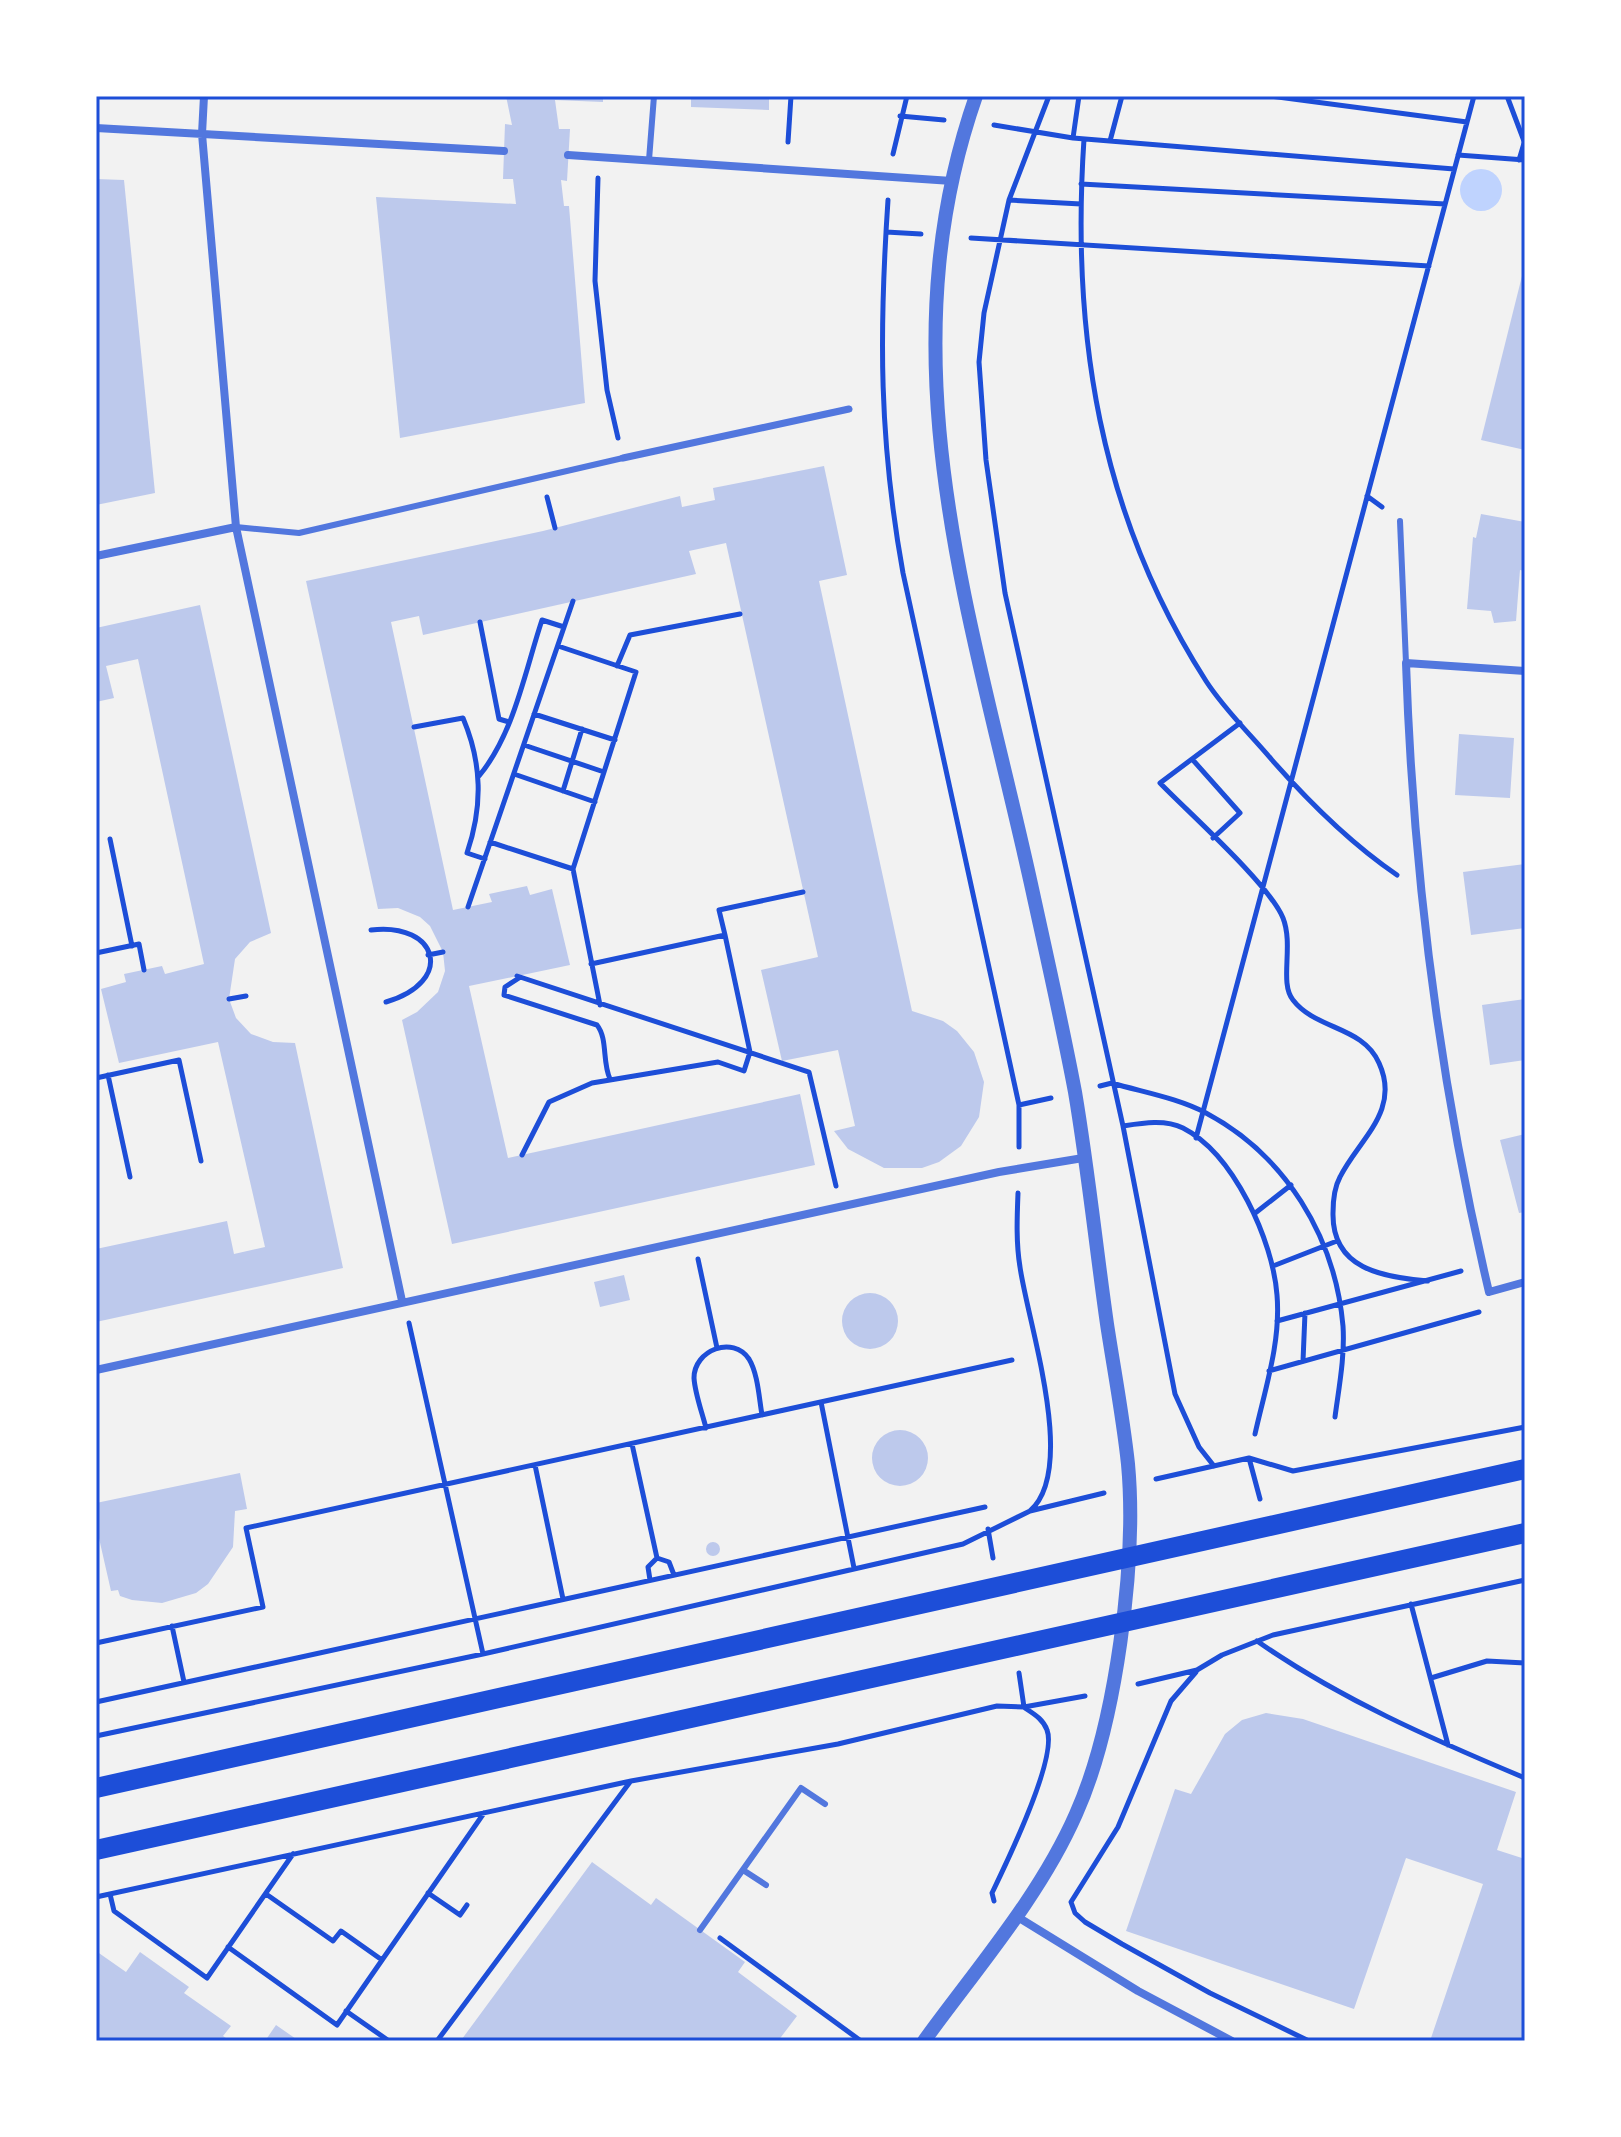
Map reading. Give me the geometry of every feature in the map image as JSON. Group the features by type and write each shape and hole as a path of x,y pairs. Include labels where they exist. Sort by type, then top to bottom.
{"main road":[{"path":"96,1788 768,1641 1129,1556 1525,1469"},
{"path":"96,1850 1525,1533"}],"street":[{"path":"204,96 202,134 236,527 402,1301"},
{"path":"924,2041 1016,1916 1076,1815 1100,1744 1121,1624 1129,1556 1127,1462 1075,1092 1005,767 963,594 945,496 934,359 940,266 952,181 976,96"},
{"path":"96,128 504,151"},
{"path":"568,155 952,181"},
{"path":"623,458 849,409"},
{"path":"96,556 236,527"},
{"path":"1525,671 1406,663 1410,777 1447,1095 1489,1292 1525,1282"},
{"path":"96,1370 1018,1168 1083,1158"},
{"path":"1016,1916 1138,1991 1232,2041"}],"lane":[{"path":"649,160 654,96"},
{"path":"236,527 299,533 623,458"},
{"path":"1400,521 1406,663"},
{"path":"702,1928 801,1788 825,1804"},
{"path":"743,1870 766,1885"}],"path":[{"path":"788,142 791,96"},
{"path":"893,153 907,96"},
{"path":"1049,96 1009,200 984,313 979,362 992,510 1005,593 1123,1126 1175,1394 1199,1447 1214,1466"},
{"path":"1073,138 1079,96"},
{"path":"1110,141 1122,96"},
{"path":"1270,96 1467,122"},
{"path":"1196,1138 1474,96"},
{"path":"1458,155 1522,160 1525,140 1507,96"},
{"path":"1034,133 1454,169"},
{"path":"1084,139 1080,293 1095,404 1129,524 1157,589 1206,682 1291,781 1362,850 1424,892"},
{"path":"599,157 595,281 607,390 623,458"},
{"path":"1081,184 1445,204"},
{"path":"1009,200 1081,204"},
{"path":"96,1736 483,1654 963,1544 988,1529 1030,1511 1043,1496 1051,1449 1020,1268 1019,1105 892,512 880,370 888,201"},
{"path":"998,240 1429,266"},
{"path":"468,907 573,601"},
{"path":"617,666 630,635 740,614"},
{"path":"479,776 492,760 509,722 542,620 564,627"},
{"path":"480,622 499,719 509,722"},
{"path":"558,646 636,672 573,869 601,1006"},
{"path":"534,714 615,740"},
{"path":"414,727 463,718 476,752 479,776 477,821 467,853 485,859"},
{"path":"1240,723 1160,783 1262,889 1282,915 1288,935 1290,958 1286,989 1290,996 1308,1014 1361,1040 1374,1053 1383,1074 1382,1113 1340,1177 1335,1192 1333,1222 1337,1241 1346,1256 1371,1272 1428,1281"},
{"path":"563,791 582,729"},
{"path":"524,745 604,772"},
{"path":"1192,759 1240,813 1213,838"},
{"path":"514,774 595,802"},
{"path":"110,839 132,946"},
{"path":"490,842 573,869"},
{"path":"522,1155 549,1102 592,1083 718,1062 744,1071 750,1052 719,910 803,892"},
{"path":"371,930 407,930 417,935 428,955 428,976 422,986 413,993 386,1002"},
{"path":"591,964 725,935"},
{"path":"96,953 139,944 144,970"},
{"path":"428,955 443,952"},
{"path":"610,1079 603,1058 602,1030 597,1025 504,995 505,987 518,977 809,1072 841,1207"},
{"path":"229,999 246,996"},
{"path":"96,1078 179,1060 201,1161"},
{"path":"108,1075 130,1177"},
{"path":"1100,1086 1112,1083 1203,1111 1249,1142 1291,1185 1324,1245 1340,1304 1343,1350 1335,1417"},
{"path":"1019,1105 1041,1100"},
{"path":"1123,1126 1151,1122 1182,1128 1219,1158 1254,1214 1273,1266 1277,1321 1255,1434"},
{"path":"1254,1214 1291,1185"},
{"path":"694,1239 717,1348"},
{"path":"1273,1266 1337,1241"},
{"path":"1277,1321 1483,1265"},
{"path":"1269,1371 1481,1311 1489,1292"},
{"path":"1303,1361 1305,1313"},
{"path":"408,1318 483,1654"},
{"path":"706,1428 695,1373 705,1354 717,1348 736,1350 749,1360 762,1415"},
{"path":"96,1643 263,1607 246,1528 1012,1360"},
{"path":"821,1402 854,1568"},
{"path":"1188,1471 1249,1458 1293,1471 1525,1427"},
{"path":"632,1444 657,1558"},
{"path":"1249,1458 1258,1489"},
{"path":"535,1465 563,1599"},
{"path":"96,1702 985,1507"},
{"path":"988,1529 991,1545"},
{"path":"657,1558 667,1560 674,1575"},
{"path":"650,1580 648,1567 657,1558"},
{"path":"1160,1679 1197,1670 1222,1655 1256,1641 1525,1580"},
{"path":"1411,1604 1448,1745"},
{"path":"172,1626 184,1682"},
{"path":"1256,1641 1307,1676 1448,1745 1525,1778"},
{"path":"1431,1678 1487,1661 1525,1663"},
{"path":"1197,1670 1171,1701 1118,1827 1071,1902 1075,1913 1085,1922 1210,1993 1309,2041"},
{"path":"96,1897 631,1781 789,1754 997,1706 1024,1707 1064,1701"},
{"path":"992,1893 1024,1822 1049,1742 1043,1722 1024,1707"},
{"path":"437,2041 631,1781"},
{"path":"228,1947 337,2025 485,1812"},
{"path":"110,1894 114,1911 207,1978 294,1853"},
{"path":"428,1893 460,1915 467,1905"},
{"path":"266,1894 333,1941 341,1931 382,1960"},
{"path":"702,1928 861,2041"},
{"path":"346,2011 389,2041"}],"water":[{"path":"1481,169 1496,175 1502,190 1496,205 1481,211 1466,205 1460,190 1466,175"}],"building":[{"path":"506,96 603,96 603,102 555,100 559,129 570,129 567,181 561,180 564,206 569,206 585,403 400,438 376,197 516,204 513,179 503,179 505,124 512,125"},
{"path":"691,96 769,96 769,110 691,107"},
{"path":"96,179 124,180 155,493 96,505"},
{"path":"1525,268 1525,450 1481,440"},
{"path":"824,466 847,575 819,581 912,1011 943,1021 957,1031 974,1052 984,1082 979,1117 961,1146 939,1162 922,1168 884,1168 848,1149 834,1131 855,1126 838,1050 782,1061 761,970 818,957 726,543 689,551 696,574 423,635 419,616 391,622 453,910 492,902 489,894 527,886 530,895 552,889 570,965 469,986 508,1158 800,1094 815,1165 452,1244 402,1020 417,1012 438,992 445,971 443,952 430,926 420,917 398,908 378,909 306,581 543,531 680,496 682,507 715,500 713,488"},
{"path":"1481,514 1525,522 1525,571 1520,570 1516,621 1494,623 1491,611 1467,609 1473,537 1476,538"},
{"path":"200,605 271,933 250,942 235,959 229,999 236,1018 251,1034 273,1042 295,1043 343,1268 96,1322 96,1249 227,1221 234,1254 265,1247 218,1042 119,1063 101,989 126,982 124,974 162,966 165,974 204,964 138,659 106,666 114,698 96,702 96,628"},
{"path":"1459,734 1514,738 1510,798 1455,795"},
{"path":"1525,864 1525,928 1471,935 1463,872"},
{"path":"1525,999 1525,1060 1490,1065 1482,1005"},
{"path":"1525,1134 1525,1212 1519,1213 1500,1140"},
{"path":"624,1275 630,1300 600,1307 594,1282"},
{"path":"870,1293 890,1301 898,1321 890,1341 870,1349 850,1341 842,1321 850,1301"},
{"path":"900,1430 920,1438 928,1458 920,1478 900,1486 880,1478 872,1458 880,1438"},
{"path":"240,1473 247,1509 235,1511 233,1547 208,1584 196,1593 162,1603 132,1600 120,1596 118,1590 111,1591 96,1525 96,1503"},
{"path":"713,1542 720,1549 713,1556 706,1549"},
{"path":"1266,1713 1303,1719 1516,1792 1497,1850 1525,1859 1525,2041 1430,2041 1483,1884 1406,1858 1354,2009 1126,1931 1175,1789 1191,1794 1225,1734 1242,1720"},
{"path":"592,1862 651,1905 656,1898 745,1962 738,1972 797,2016 778,2041 462,2039"},
{"path":"96,1951 126,1972 140,1952 189,1987 184,1993 231,2026 223,2036 230,2041 96,2041"},
{"path":"276,2025 299,2041 265,2041"}]}
